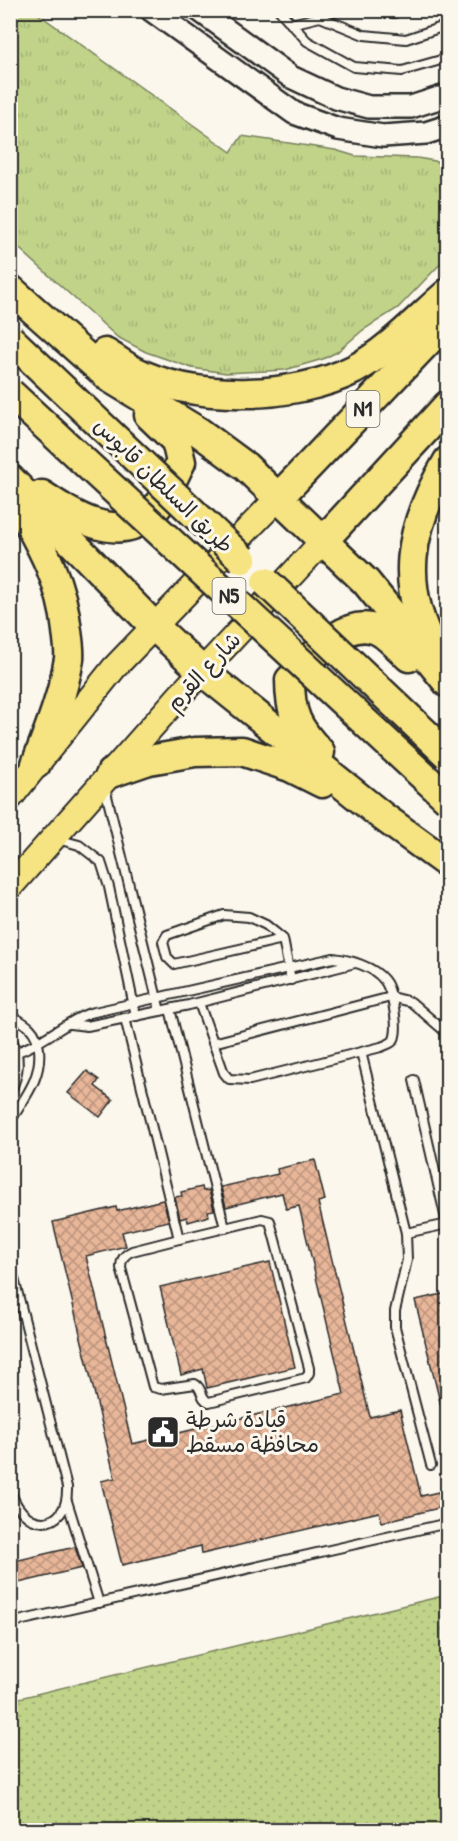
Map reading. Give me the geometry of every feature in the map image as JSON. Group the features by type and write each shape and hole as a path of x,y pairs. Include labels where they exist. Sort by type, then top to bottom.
{"highway":[{"path":"10,279 90,343 133,370 165,382 199,390 226,392 270,392 302,387 326,381 355,369 387,346 447,293"},
{"path":"10,289 110,378 176,441 181,462 158,504 148,516 133,525 92,524 65,511 10,474"},
{"name":"N1","path":"278,498 447,320"},
{"name":"طريق السلطان قابوس","path":"10,339 447,755"},
{"path":"110,378 199,432 245,466 366,582 447,683"},
{"name":"طريق السلطان قابوس","path":"10,393 447,799"},
{"name":"شارع القرم","path":"323,541 447,405"},
{"path":"447,461 422,511 411,554 413,593 425,635 447,673"},
{"path":"10,479 153,625 202,671 382,816 447,864"},
{"path":"10,491 52,566 65,609 69,657 58,705 36,764"},
{"path":"382,816 303,735 290,704 290,680 327,642 357,627 377,630 447,689"},
{"path":"107,777 149,760 195,752 242,751 290,766 382,816"}],"main road":[{"path":"10,798 114,668 278,498"},
{"name":"شارع القرم","path":"10,887 202,671 323,541"}],"street":[{"path":"151,10 294,113 338,129 383,136 426,133 447,126"},
{"path":"199,10 291,77 336,98 369,107 411,107 447,96"}],"lane":[{"path":"279,10 307,41 354,67 402,71 447,58"},
{"path":"385,10 394,13 403,10"},
{"path":"291,24 321,17 364,35 406,39 447,25"},
{"path":"107,777 160,1011"},
{"path":"52,839 80,845 101,862 109,887 136,1016"},
{"path":"283,939 174,964 167,957 163,942 164,938 171,933 224,915 249,917 266,925 283,939 291,980"},
{"path":"17,1052 38,1044 52,1033 85,1015 325,959 340,959 355,963 380,976 387,983 396,1021 395,1036 392,1042 361,1052 250,1080 240,1080 229,1078 224,1073 199,1003"},
{"path":"70,1024 87,1026 199,1003 355,963"},
{"path":"213,1043 391,997 411,1002 447,1034"},
{"path":"170,1009 225,1228"},
{"path":"10,1014 30,1028 38,1044 39,1067 31,1090 10,1122"},
{"path":"125,1018 179,1239"},
{"path":"10,1037 17,1052 18,1074 10,1093"},
{"path":"361,1052 406,1233 407,1260 395,1311 395,1327 431,1465"},
{"path":"406,1233 447,1224 414,1080"},
{"path":"262,1219 270,1221 309,1368 306,1378 209,1402 203,1398 200,1388 195,1384 161,1389 153,1387 121,1261 126,1254 132,1251 179,1239 262,1219"},
{"path":"10,1263 67,1487 67,1501 99,1603"},
{"path":"10,1487 15,1503 28,1519 49,1522 64,1510 67,1501"},
{"path":"10,1623 447,1523"}],"green space":[{"path":"11,10 34,11 231,152 242,136 335,150 355,156 417,158 435,161 447,167 447,257 398,308 363,330 337,352 323,359 285,370 226,373 192,368 146,352 117,337 11,241"},
{"path":"447,1595 447,1830 11,1830 11,1700"}],"building":[{"path":"87,1071 99,1080 95,1086 113,1100 100,1117 68,1093"},
{"path":"315,1160 325,1200 318,1202 370,1417 400,1410 421,1496 447,1490 447,1506 382,1522 379,1512 202,1554 201,1546 122,1565 101,1481 115,1478 53,1222 116,1207 117,1211 163,1200 169,1221 122,1232 126,1246 86,1256 132,1444 344,1394 299,1206 286,1209 282,1193 226,1207 221,1187 278,1174 277,1169"},
{"path":"202,1187 203,1191 209,1190 214,1210 208,1211 209,1216 188,1222 187,1217 180,1219 175,1197 182,1196 181,1192"},
{"path":"270,1262 295,1367 207,1388 203,1369 181,1375 160,1287"},
{"path":"447,1293 447,1410 442,1410 415,1300"},
{"path":"75,1547 82,1568 10,1585 10,1562"}],"place":[{"name":"قيادة شرطة محافظة مسقط","path":"163,1432"}]}
